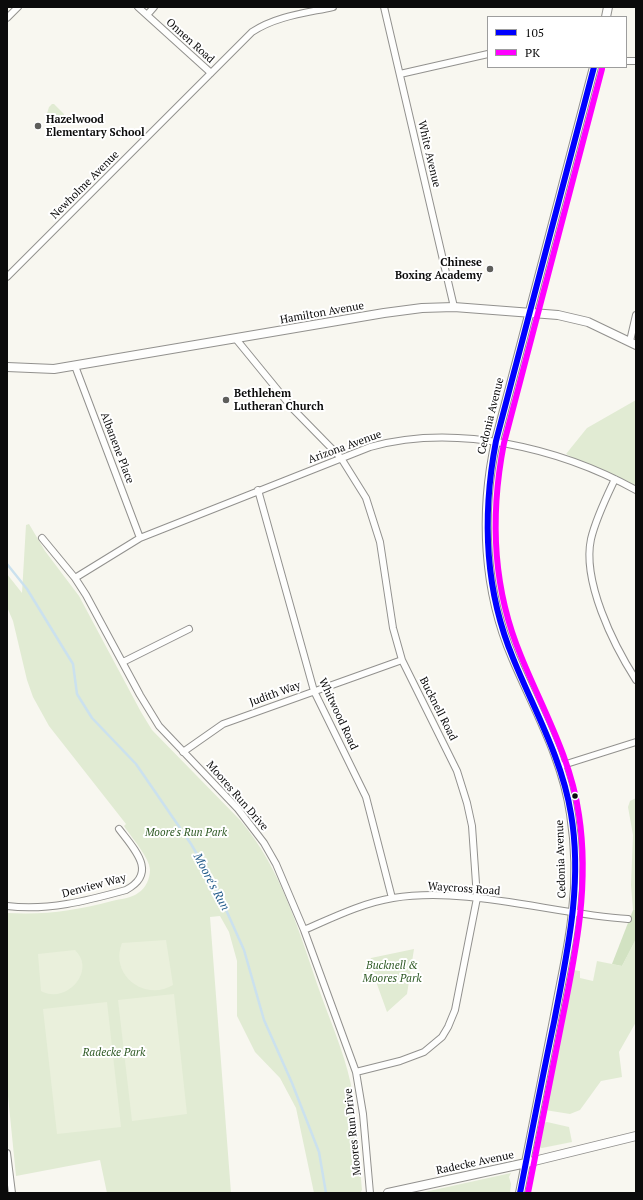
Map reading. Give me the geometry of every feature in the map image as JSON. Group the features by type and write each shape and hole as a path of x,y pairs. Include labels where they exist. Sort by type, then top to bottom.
{"street":[{"path":"7,18 18,7"},
{"name":"Onnen Road","path":"138,7 211,73"},
{"path":"147,15 154,7"},
{"name":"Newholme Avenue","path":"7,277 242,42 262,26 276,20 333,7"},
{"name":"White Avenue","path":"384,7 454,307"},
{"path":"400,74 487,54"},
{"name":"Cedonia Avenue","path":"520,1193 573,912 575,874 574,843 568,795 560,766 508,645 494,599 488,554 487,525 489,477 496,441 529,312 594,68"},
{"name":"Hamilton Avenue","path":"7,367 54,369 404,310 454,307 558,315 588,322 633,343"},
{"path":"633,343 636,315"},
{"name":"Bucknell Road","path":"236,339 294,410 341,458 366,498 374,520 385,568 393,628 402,660 452,759 463,787 472,826 477,898 455,1010 442,1036 428,1049 412,1057 356,1072"},
{"name":"Albanene Place","path":"75,366 140,538"},
{"name":"Arizona Avenue","path":"75,578 140,538 258,490 370,447 399,441 439,438 496,441 563,459 615,479 636,490"},
{"path":"615,479 595,525 591,539 590,564 599,602 612,637 636,680"},
{"name":"Whitwood Road","path":"258,490 314,691 366,797 392,898"},
{"name":"Moores Run Drive","path":"42,538 75,578 86,595 140,695 159,726 238,809 264,843 288,890 356,1072 363,1114 370,1193"},
{"path":"123,662 189,630"},
{"name":"Judith Way","path":"183,752 221,725 402,660"},
{"path":"560,766 636,742"},
{"name":"Denview Way","path":"7,906 41,908 85,901 126,890 135,885 140,880 143,873 142,867 132,846 119,829"},
{"name":"Waycross Road","path":"304,930 355,909 392,898 431,896 477,898 628,919"},
{"name":"Radecke Avenue","path":"388,1193 526,1163 636,1136"},
{"path":"7,1153 12,1193"}],"green space":[{"path":"54,104 64,114 64,118 55,127 52,127 45,120 49,107"},
{"path":"636,400 636,490 566,454 587,428"},
{"path":"29,524 45,551 79,596 152,730 240,820 255,839 279,881 297,926 348,1071 356,1119 362,1190 360,1193 314,1193 296,1108 280,1078 255,1052 237,1016 237,961 229,932 220,916 210,917 231,1193 107,1193 100,1160 16,1176 7,1086 7,913 60,912 129,897 141,891 145,886 150,870 144,854 124,826 126,824 49,726 33,697 27,680 13,621 7,607 7,574 22,593 26,525"},
{"path":"636,798 636,910 633,910 631,885 633,835 628,807 630,801"},
{"path":"633,910 636,910 636,939 622,966 612,964"},
{"path":"636,939 636,1022 619,1052 622,1077 601,1081 580,1110 570,1114 545,1110 573,970 580,971 580,978 593,981 597,961 622,966"},
{"path":"166,940 173,985 162,989 151,990 141,988 125,975 119,955 122,943"},
{"name":"Bucknell & Moores Park","path":"414,949 407,994 387,1012 369,962 371,958"},
{"path":"75,950 81,958 82,967 81,976 76,984 69,990 60,993 51,994 41,991 38,954"},
{"path":"174,994 187,1114 132,1121 118,1000"},
{"path":"107,1002 121,1127 57,1134 43,1009"},
{"path":"547,1122 569,1127 572,1142 542,1148 538,1147 542,1123"},
{"path":"511,1173 509,1177 511,1184 510,1193 420,1193"}],"waterway":[{"name":"Moore's Run","path":"7,564 27,589 73,664 77,694 92,718 136,764 191,844 214,883 244,950 264,1020 292,1083 319,1152 326,1193"}],"transit line":[{"name":"105","path":"520,1193 564,970 572,918 575,866 574,840 567,793 561,773 513,658 503,632 496,605 488,551 489,496 496,441 594,68"},
{"name":"PK","path":"528,1193 576,947 582,895 582,842 579,815 570,773 563,753 521,656 511,630 504,604 496,551 497,497 504,443 602,69"}],"place":[{"name":"Hazelwood Elementary School","path":"38,126"},
{"name":"Chinese Boxing Academy","path":"490,269"},
{"name":"Bethlehem Lutheran Church","path":"226,400"}],"park label":[{"name":"Moore's Run Park","path":"186,833"},
{"name":"Radecke Park","path":"114,1053"}]}
